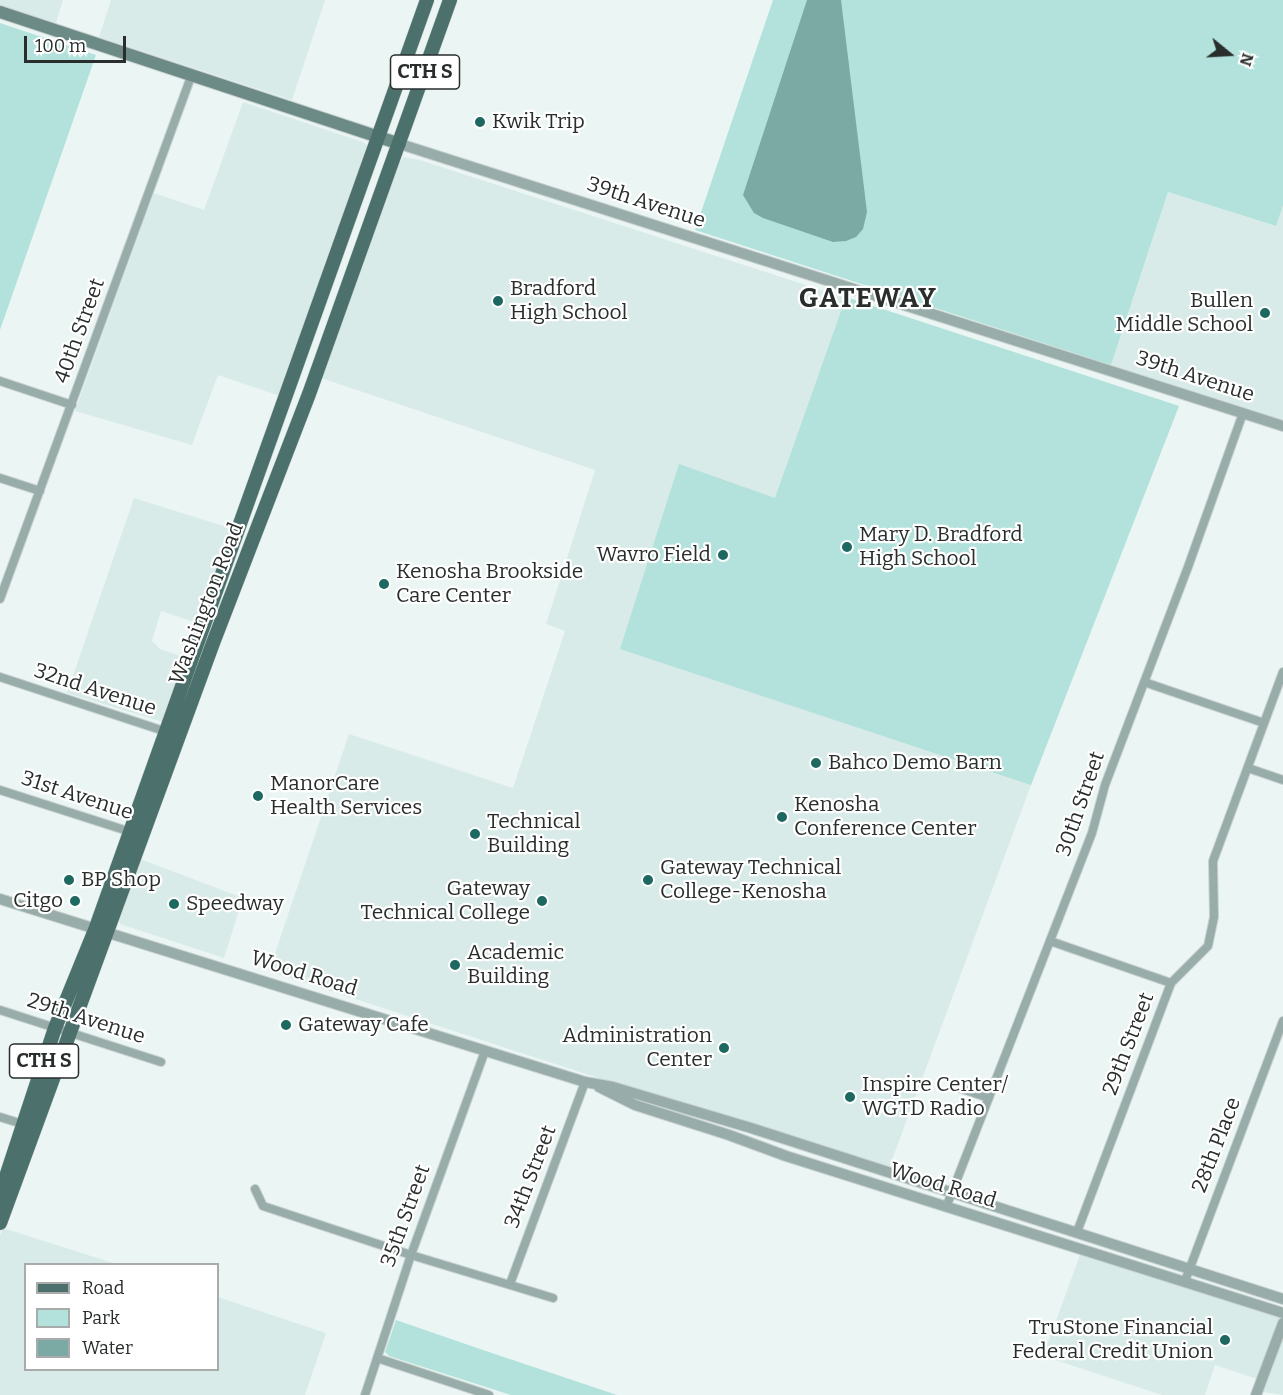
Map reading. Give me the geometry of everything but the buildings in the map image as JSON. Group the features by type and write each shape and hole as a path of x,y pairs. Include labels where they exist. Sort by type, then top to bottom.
{"main road":[{"name":"Washington Road","path":"0,1195 70,1033 100,932 189,688 428,0"},
{"name":"Washington Road","path":"189,688 353,273 450,0"},
{"name":"39th Avenue","path":"0,12 400,144"},
{"path":"353,212 354,230 342,263 345,270 353,273"},
{"name":"Washington Road","path":"0,1223 55,1028 100,932"}],"street":[{"name":"40th Street","path":"0,599 3,580 40,491 192,74"},
{"name":"39th Avenue","path":"400,144 1283,426"},
{"path":"0,381 72,405"},
{"name":"30th Street","path":"947,1205 1092,833 1105,785 1243,413"},
{"path":"0,478 40,491"},
{"name":"29th Street","path":"1077,1232 1171,983 1208,946 1214,917 1214,861 1283,672"},
{"name":"32nd Avenue","path":"0,678 173,733"},
{"path":"1144,682 1264,723"},
{"path":"1248,768 1283,780"},
{"name":"31st Avenue","path":"0,790 136,834"},
{"name":"Wood Road","path":"0,899 591,1084 613,1087 675,1105 1283,1299"},
{"path":"1050,940 1171,983"},
{"name":"29th Avenue","path":"0,1010 161,1062"},
{"name":"28th Place","path":"1185,1281 1283,1021"},
{"name":"35th Street","path":"365,1395 411,1255 485,1051"},
{"name":"Wood Road","path":"591,1084 614,1096 679,1120 866,1182 947,1205 1283,1313"},
{"name":"34th Street","path":"510,1284 591,1084"},
{"path":"953,1086 989,1098"},
{"path":"0,1117 29,1126"},
{"path":"255,1189 263,1206 411,1255 553,1298"},
{"path":"1256,1395 1283,1323"},
{"path":"377,1358 489,1395"}],"shaded area":[{"path":"0,0 63,0 56,23 0,5"},
{"path":"111,0 325,0 292,100 99,37"},
{"path":"243,102 363,142 370,148 280,396 218,375 192,445 75,411 154,193 204,210"},
{"path":"404,157 420,160 1179,406 1031,785 889,1168 629,1088 269,971 349,734 513,788 565,631 546,624 595,470 321,378 398,165"},
{"path":"1168,192 1275,226 1283,205 1283,420 1111,365"},
{"path":"134,498 230,528 200,624 161,611 152,641 160,649 189,659 163,722 67,693"},
{"path":"140,859 243,898 224,958 120,924 118,917"},
{"path":"3,1228 113,1263 24,1263 24,1371 219,1371 219,1297 326,1333 305,1395 0,1395 0,1235"},
{"path":"1080,1255 1283,1319 1283,1395 1263,1392 1266,1382 1215,1365 1205,1395 1162,1395 1043,1356"}],"green space":[{"path":"773,0 1283,0 1283,205 1276,226 1168,192 1111,365 695,230"},
{"path":"0,23 96,55 0,330"},
{"path":"846,297 1179,406 1031,785 620,649 679,464 775,498"},
{"path":"396,1320 617,1395 511,1395 389,1356 385,1352"}],"water":[{"path":"807,0 841,0 867,212 863,229 856,237 846,241 833,242 763,218 754,213 743,195"}],"place":[{"name":"Kwik Trip","path":"480,122"},
{"name":"Bradford High School","path":"498,301"},
{"name":"Bullen Middle School","path":"1265,313"},
{"name":"Mary D. Bradford High School","path":"847,547"},
{"name":"Wavro Field","path":"723,555"},
{"name":"Kenosha Brookside Care Center","path":"384,584"},
{"name":"Bahco Demo Barn","path":"816,763"},
{"name":"ManorCare Health Services","path":"258,796"},
{"name":"Kenosha Conference Center","path":"782,817"},
{"name":"Technical Building","path":"475,834"},
{"name":"BP Shop","path":"69,880"},
{"name":"Gateway Technical College-Kenosha","path":"648,880"},
{"name":"Citgo","path":"75,901"},
{"name":"Gateway Technical College","path":"542,901"},
{"name":"Speedway","path":"174,904"},
{"name":"Academic Building","path":"455,965"},
{"name":"Gateway Cafe","path":"286,1025"},
{"name":"Administration Center","path":"724,1048"},
{"name":"Inspire Center/ WGTD Radio","path":"850,1097"},
{"name":"TruStone Financial Federal Credit Union","path":"1225,1340"}],"district":[{"name":"GATEWAY","path":"868,299"}]}
